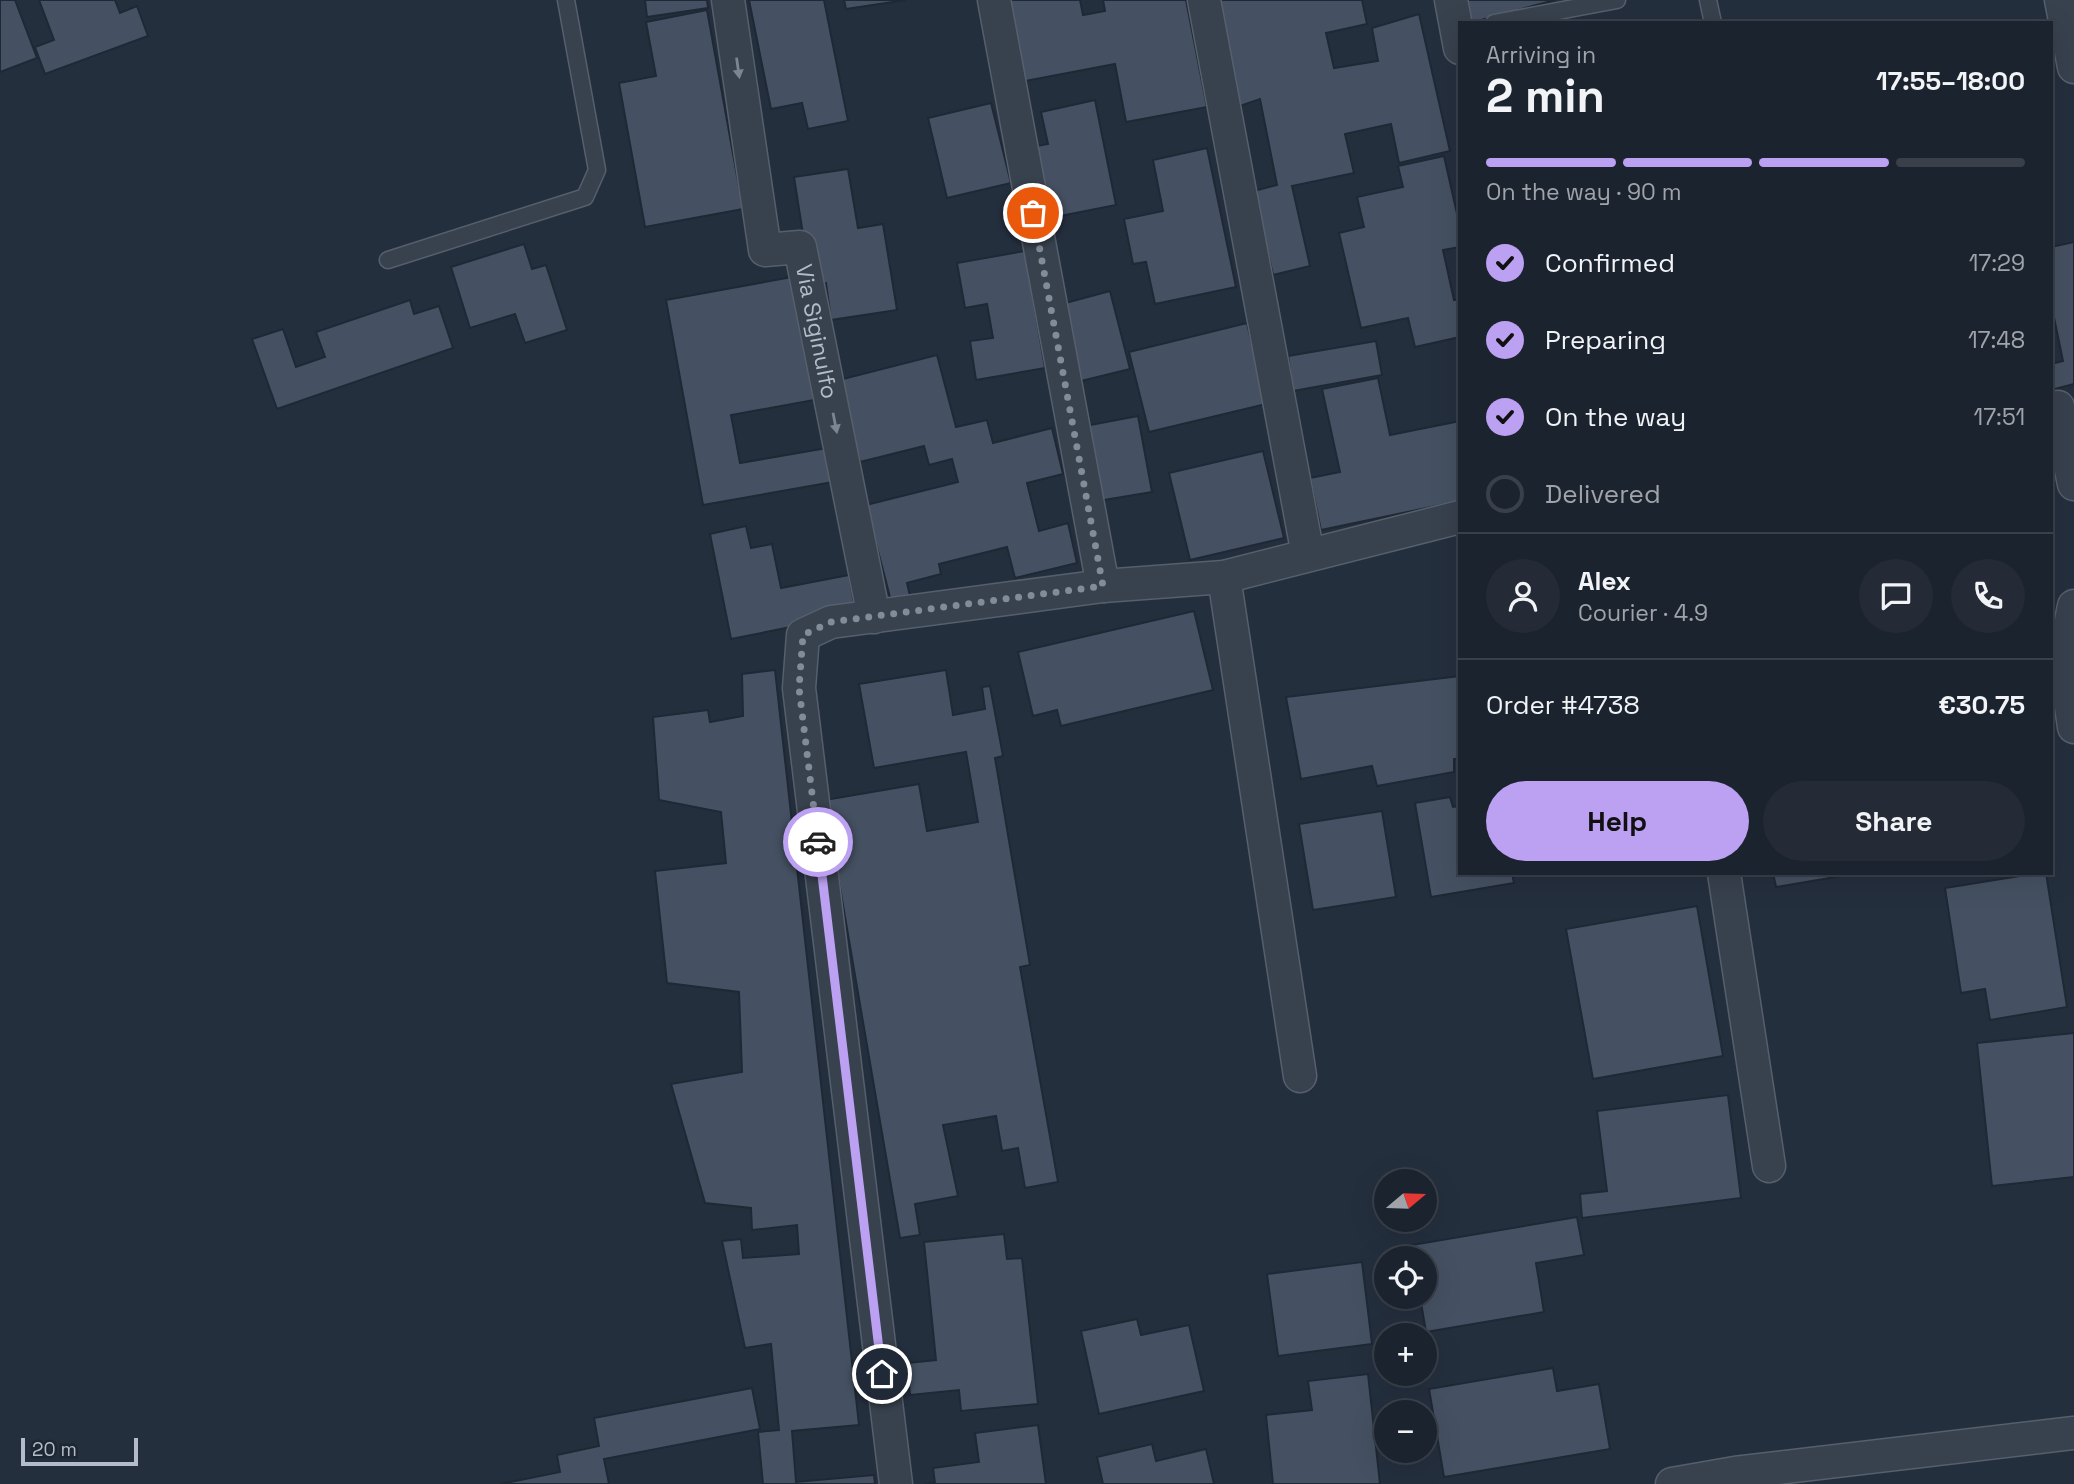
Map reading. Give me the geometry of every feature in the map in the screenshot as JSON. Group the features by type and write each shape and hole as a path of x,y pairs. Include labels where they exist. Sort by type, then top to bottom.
{"street":[{"name":"Via Siginulfo","path":"728,0 765,250 800,247 874,617"},
{"path":"994,0 1103,586"},
{"path":"1203,0 1308,555"},
{"path":"2061,0 2074,67"},
{"path":"2061,406 2074,484"},
{"path":"895,1484 799,688 803,635 831,622 1103,586 1224,577 1458,518"},
{"path":"1224,577 1300,1076"},
{"path":"2074,606 2064,657 2074,727"},
{"path":"1724,875 1769,1166"},
{"path":"1672,1484 1735,1472 2074,1433"}],"lane":[{"path":"388,260 585,197 597,170 566,0"},
{"path":"1505,21 1617,0"},
{"path":"1708,0 1713,21"}],"building":[{"path":"0,0 15,0 37,58 0,72"},
{"path":"39,0 115,0 120,13 137,6 148,36 45,74 35,47 54,40"},
{"path":"645,0 707,0 708,8 647,17"},
{"path":"749,0 824,0 848,121 808,129 802,103 771,109"},
{"path":"844,0 906,0 846,9"},
{"path":"1002,0 1080,0 1083,15 1105,11 1103,0 1186,0 1207,107 1126,122 1115,64 1015,83"},
{"path":"1217,0 1362,0 1367,24 1326,33 1334,68 1378,61 1372,28 1419,14 1450,151 1399,163 1391,124 1345,134 1354,173 1292,186 1310,266 1273,275 1254,191 1277,185 1260,99 1237,107"},
{"path":"1464,0 1555,0 1477,21 1469,21"},
{"path":"707,10 743,209 645,227 619,83 656,76 646,22"},
{"path":"1095,100 1116,205 1045,219 1031,147 1048,144 1041,112"},
{"path":"991,103 1011,183 947,198 928,118"},
{"path":"1207,148 1236,287 1155,304 1146,262 1133,264 1124,219 1163,211 1153,160"},
{"path":"1444,156 1458,218 1458,247 1443,250 1454,300 1458,299 1458,337 1415,347 1408,318 1361,328 1339,233 1364,227 1357,197 1403,187 1398,166"},
{"path":"848,169 858,228 883,224 897,310 831,320 826,283 811,285 794,177"},
{"path":"2074,242 2074,384 2053,389 2053,364 2063,361 2053,313 2053,247"},
{"path":"524,244 532,269 546,265 567,330 525,343 515,314 470,328 451,267"},
{"path":"1025,251 1045,368 976,380 970,341 993,338 987,304 965,308 957,263"},
{"path":"792,277 814,400 731,415 740,463 827,448 833,482 703,505 666,300"},
{"path":"1110,291 1130,369 1077,382 1058,305"},
{"path":"410,300 414,314 439,306 453,348 277,409 252,339 283,329 296,367 325,357 316,332"},
{"path":"1247,323 1266,404 1149,432 1129,352"},
{"path":"1376,341 1382,375 1293,391 1288,356"},
{"path":"937,355 956,427 987,420 993,443 1052,428 1063,474 1027,483 1039,531 1068,523 1077,563 1015,578 1007,547 939,564 941,574 907,583 910,596 891,601 866,505 958,482 952,459 929,465 924,446 860,462 839,380"},
{"path":"1378,378 1390,435 1458,421 1458,501 1321,530 1310,478 1340,472 1322,389"},
{"path":"1138,416 1152,492 1098,501 1085,426"},
{"path":"1263,451 1284,538 1190,560 1169,473"},
{"path":"746,526 751,548 772,544 781,588 849,575 856,614 731,639 710,534"},
{"path":"1194,611 1213,690 1061,726 1057,710 1033,716 1018,652"},
{"path":"775,670 859,1425 792,1431 796,1482 874,1475 875,1484 763,1484 758,1432 779,1430 771,1344 745,1348 722,1241 741,1239 743,1258 799,1254 797,1225 752,1230 751,1208 705,1203 671,1084 742,1072 739,992 667,983 655,871 726,863 721,812 659,800 653,717 708,710 710,722 743,716 742,674"},
{"path":"946,670 953,715 985,709 982,687 990,686 1003,756 995,758 1030,965 1020,967 1058,1182 1025,1188 1018,1148 1002,1151 996,1116 943,1125 958,1196 915,1204 920,1235 900,1238 825,800 919,784 927,831 978,822 966,752 874,768 859,684"},
{"path":"1458,676 1458,758 1454,759 1454,772 1377,786 1372,766 1301,779 1286,697"},
{"path":"1450,797 1453,807 1458,806 1458,875 1512,875 1514,883 1431,897 1415,803"},
{"path":"1382,811 1396,897 1313,910 1299,824"},
{"path":"1773,875 1847,875 1776,887"},
{"path":"2026,875 2046,875 2067,1007 1990,1020 1985,989 1961,993 1945,888"},
{"path":"1697,906 1723,1056 1593,1079 1566,929"},
{"path":"2074,1033 2074,1177 1992,1186 1977,1043"},
{"path":"1728,1095 1741,1198 1582,1218 1580,1194 1607,1191 1597,1111"},
{"path":"1577,1217 1584,1255 1536,1263 1544,1312 1437,1330 1437,1323 1424,1323 1422,1309 1437,1309 1437,1246 1412,1245"},
{"path":"1004,1234 1007,1259 1022,1258 1038,1404 961,1411 959,1390 910,1395 907,1363 936,1360 924,1242"},
{"path":"1362,1262 1372,1344 1278,1356 1267,1274"},
{"path":"1137,1319 1141,1335 1189,1325 1204,1391 1099,1414 1081,1331"},
{"path":"1553,1368 1557,1391 1599,1384 1610,1449 1444,1477 1437,1436 1437,1400 1431,1400 1429,1389"},
{"path":"1368,1374 1374,1429 1374,1463 1378,1463 1380,1484 1273,1484 1266,1415 1312,1410 1308,1381"},
{"path":"752,1388 760,1429 604,1459 609,1484 500,1484 560,1472 557,1455 599,1446 594,1418"},
{"path":"1038,1425 1046,1484 925,1484 935,1483 933,1468 979,1462 975,1433"},
{"path":"1152,1444 1156,1461 1206,1449 1214,1484 1103,1484 1097,1457"}],"way so far":[{"path":"818,842 799,688 803,635 831,622 1103,586 1033,213"}],"route":[{"path":"818,842 882,1374"}]}
